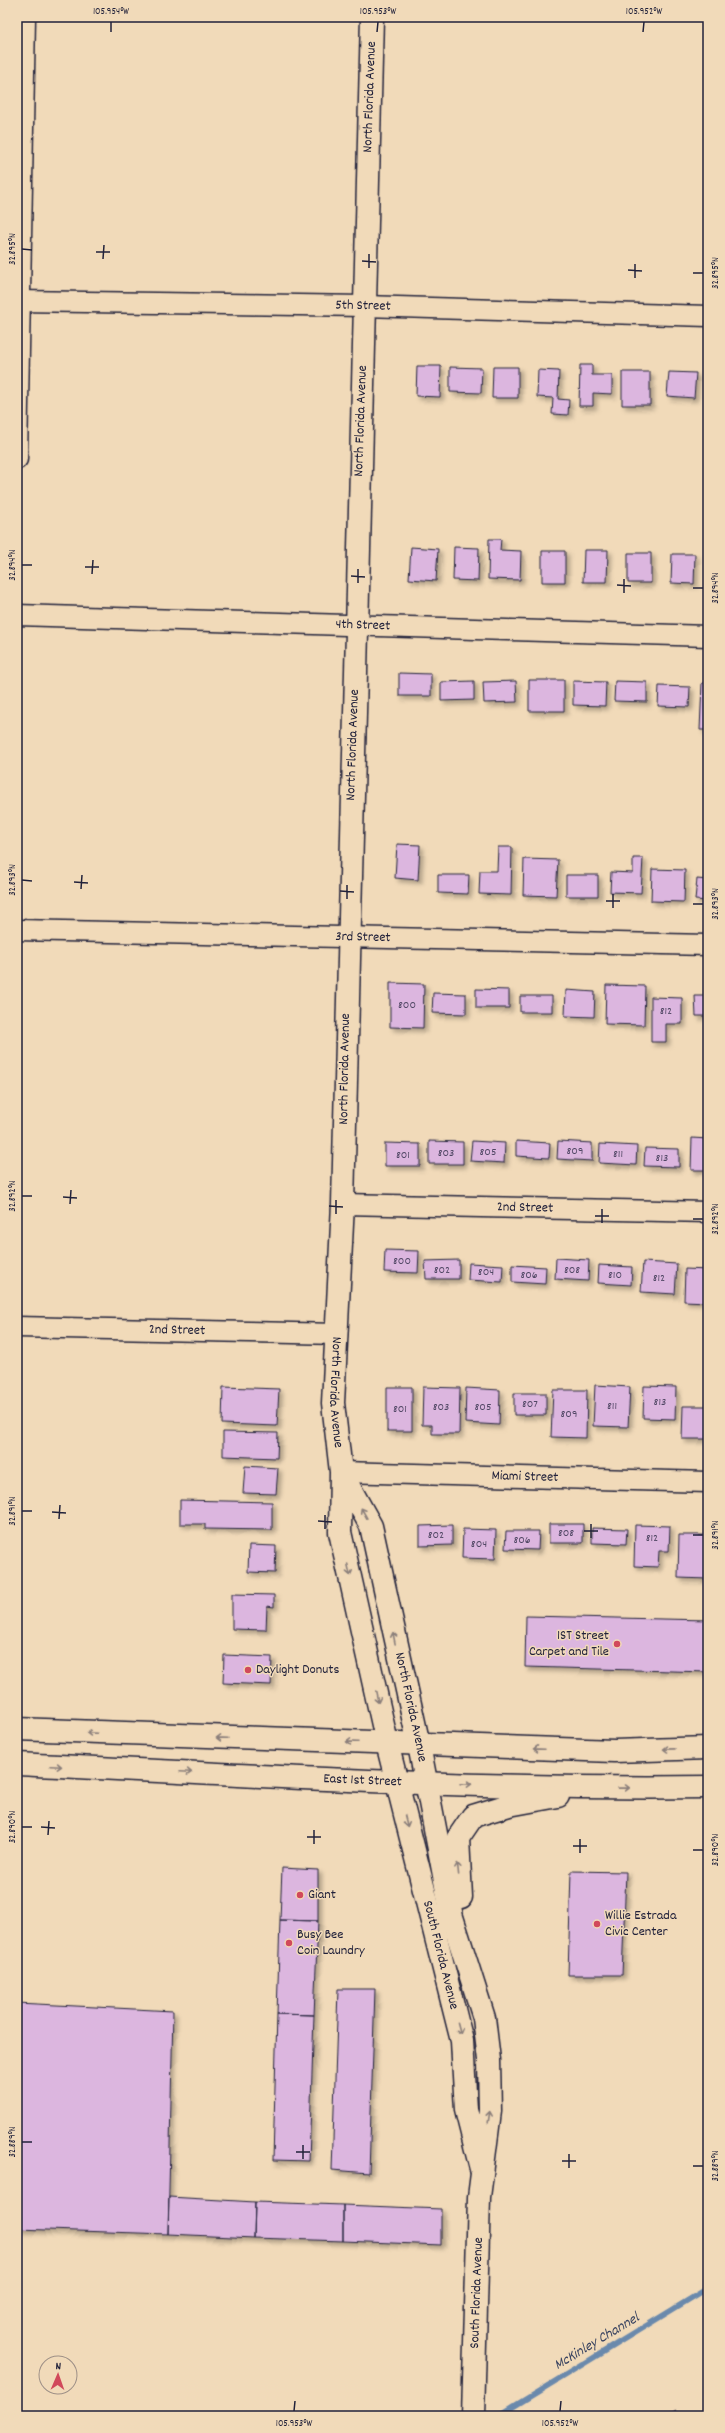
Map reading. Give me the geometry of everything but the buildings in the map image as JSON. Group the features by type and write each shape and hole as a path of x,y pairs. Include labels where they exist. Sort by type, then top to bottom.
{"main road":[{"name":"North Florida Avenue","path":"372,17 348,936 343,1204 333,1403 341,1472 340,1532 387,1743"},
{"name":"North Florida Avenue","path":"341,1472 371,1526 427,1783"},
{"path":"17,1730 614,1751 708,1748"},
{"name":"South Florida Avenue","path":"387,1743 462,2041 466,2110 481,2170"},
{"name":"East 1st Street","path":"17,1764 397,1783 596,1788 708,1787"},
{"name":"South Florida Avenue","path":"427,1783 452,1917 484,2018 489,2060 490,2111 481,2170 473,2416"},
{"path":"484,2018 480,1975 462,1906 458,1863 458,1838 473,1816 509,1805 596,1788"}],"street":[{"path":"17,459 18,302 25,17"},
{"name":"5th Street","path":"18,302 364,306 708,316"},
{"name":"4th Street","path":"17,615 708,636"},
{"name":"3rd Street","path":"17,930 708,945"},
{"name":"2nd Street","path":"343,1204 708,1212"},
{"name":"2nd Street","path":"17,1327 337,1334"},
{"name":"Miami Street","path":"341,1472 708,1482"}],"waterway":[{"name":"McKinley Channel","path":"498,2416 708,2288"}],"place":[{"name":"1ST Street Carpet and Tile","path":"617,1644"},
{"name":"Daylight Donuts","path":"248,1670"},
{"name":"Giant","path":"300,1895"},
{"name":"Willie Estrada Civic Center","path":"597,1924"},
{"name":"Busy Bee Coin Laundry","path":"289,1943"}]}
